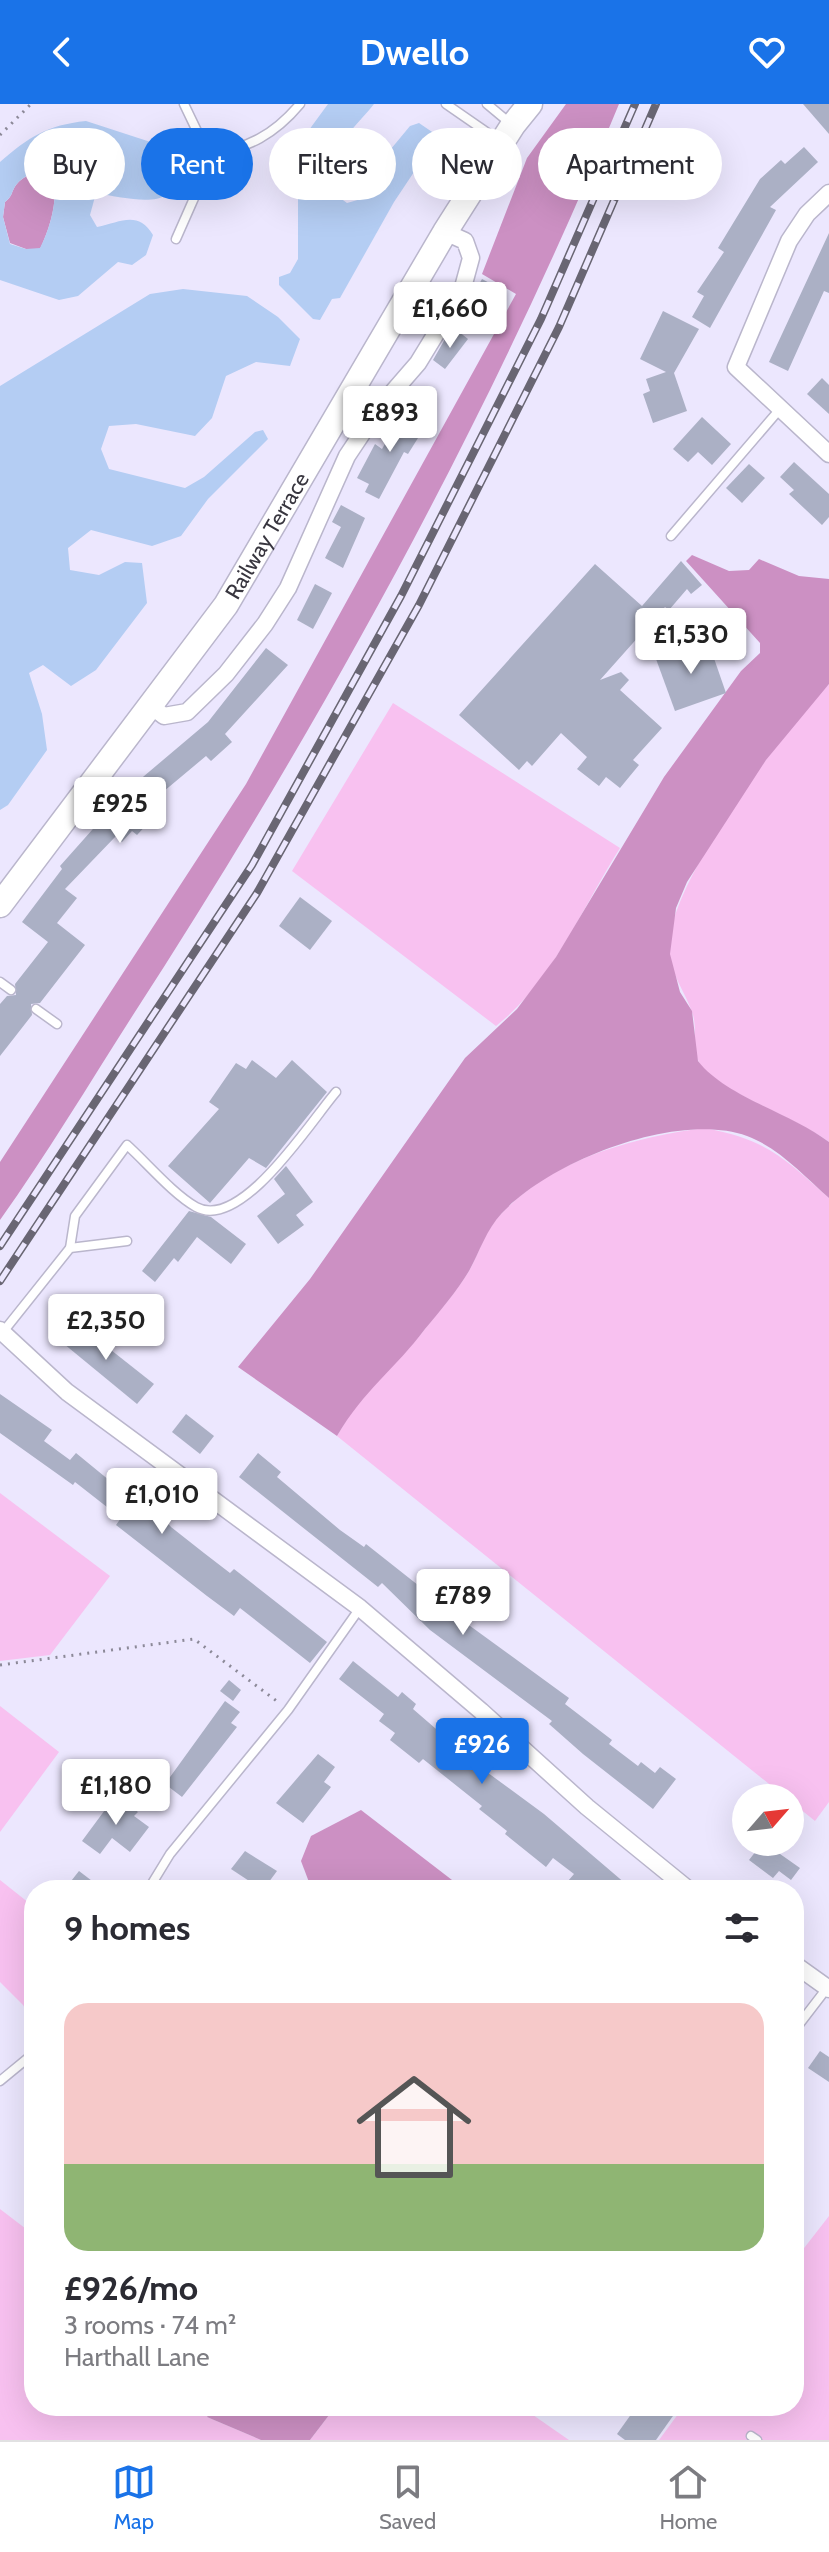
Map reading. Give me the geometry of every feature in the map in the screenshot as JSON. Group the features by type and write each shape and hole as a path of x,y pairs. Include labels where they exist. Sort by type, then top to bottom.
{"street":[{"name":"Railway Terrace","path":"512,128 530,104"},
{"path":"829,193 807,214 789,241 737,359 740,372 829,454"},
{"name":"Railway Terrace","path":"0,905 226,605 465,200"},
{"path":"151,706 164,716 187,712 226,674 288,588 347,456 379,408 418,363 462,291 471,258 465,241 445,232"},
{"path":"2,1331 67,1392 360,1608 587,1807 677,1880"},
{"path":"804,1971 828,1988"}],"lane":[{"path":"184,104 196,128"},
{"path":"253,143 272,134 300,104"},
{"path":"446,104 495,128"},
{"path":"487,104 503,128"},
{"path":"176,239 193,200"},
{"path":"671,536 780,409"},
{"path":"0,982 11,990"},
{"path":"36,1009 57,1024"},
{"path":"2,1331 70,1248 75,1216 127,1145 196,1207 222,1209 250,1194 336,1092"},
{"path":"70,1248 127,1241"},
{"path":"154,1880 170,1854 288,1710 360,1608"},
{"path":"804,2018 828,1988"},
{"path":"0,2081 24,2061"}],"path":[{"path":"0,135 31,104"},
{"path":"0,1665 194,1639 288,1710"}],"shaded area":[{"path":"566,104 619,104 609,128 549,128"},
{"path":"538,143 538,200 578,200 457,456 334,684 269,795 68,1119 0,1220 0,1162 246,784 516,294 482,274 511,200 522,200 522,171"},
{"path":"23,178 24,200 54,200 40,249 26,249 10,243 3,217 5,202"},
{"path":"692,555 729,571 749,570 759,559 799,576 829,579 829,684 766,760 687,882 676,908 670,954 680,992 692,1011 698,1061 725,1085 829,1142 829,1198 791,1163 759,1141 718,1130 686,1130 652,1136 583,1159 524,1194 502,1213 454,1293 358,1406 337,1436 238,1367 310,1279 465,1058 517,1009 556,957 664,777 741,671 760,653 760,643 686,561"},
{"path":"829,684 829,1142 729,1088 703,1068 695,1049 693,1015 675,974 669,947 674,919 707,848 758,771"},
{"path":"393,703 620,848 550,966 516,1008 496,1026 292,871"},
{"path":"705,1128 744,1138 773,1152 829,1198 829,1802 815,1821 804,1812 804,1784 769,1784 337,1436 363,1396 454,1293 469,1271 491,1226 522,1194 545,1178 596,1154 650,1137"},
{"path":"0,1493 110,1576 50,1655 0,1661"},
{"path":"0,1706 59,1752 0,1832"},
{"path":"361,1810 452,1880 308,1880 301,1861 311,1836"},
{"path":"0,1880 24,1899 24,2007 0,1982"},
{"path":"0,2209 24,2227 24,2416 208,2416 261,2440 0,2440"},
{"path":"829,2216 829,2440 659,2440 677,2416 804,2416 804,2248"},
{"path":"328,2416 534,2416 569,2440 310,2440"},
{"path":"328,2416 310,2440 261,2440 207,2417"}],"water":[{"path":"328,104 374,104 353,128 310,128"},
{"path":"86,121 108,128 55,128"},
{"path":"419,123 426,128 412,128 412,175 396,199 396,143 410,126"},
{"path":"125,134 141,139 141,200 125,198"},
{"path":"24,143 24,178 5,202 3,217 10,244 26,249 40,248 48,229 54,200 94,200 90,215 97,227 135,220 147,227 153,235 146,255 132,265 118,262 78,296 59,300 0,280 0,162"},
{"path":"298,200 344,200 347,203 395,200 340,298 332,299 320,320 313,319 279,285 279,277 290,273 298,259"},
{"path":"183,289 247,296 278,317 300,339 290,366 256,362 226,376 212,418 195,436 136,424 109,426 101,449 109,469 185,488 204,477 255,432 263,430 268,439 208,499 181,536 152,546 91,530 68,548 70,570 99,575 125,562 142,563 147,603 96,670 71,686 43,665 29,673 42,714 47,750 8,805 0,810 0,386 150,294"}],"building":[{"path":"803,104 829,104 829,134"},
{"path":"804,147 818,162 770,207 776,210 710,328 692,317 704,296 697,292 724,252 718,248 760,179 781,160 785,164"},
{"path":"829,233 829,293 824,291 788,371 769,362"},
{"path":"482,279 497,287 482,313 467,305"},
{"path":"663,311 699,329 674,373 687,411 653,423 643,394 650,391 646,379 666,372 640,359"},
{"path":"458,331 468,339 445,369 433,360 445,339 449,342"},
{"path":"822,378 829,385 829,414 807,394"},
{"path":"407,406 422,415 411,434 418,438 408,454 404,452 379,499 365,492 369,484 357,478 375,444 382,449"},
{"path":"702,417 731,444 712,465 698,452 688,462 673,449"},
{"path":"794,462 829,494 829,517 822,525 789,494 794,490 780,477"},
{"path":"749,464 765,478 742,503 726,488"},
{"path":"341,505 365,518 343,568 325,558 341,527 332,522"},
{"path":"681,561 702,585 691,594 687,589 669,610 665,607 600,680 621,672 629,680 620,690 662,728 633,760 639,765 620,788 606,777 599,786 577,769 587,757 561,733 532,766 527,761 519,770 459,715 595,564 642,606"},
{"path":"315,584 332,593 313,629 297,620"},
{"path":"726,611 732,627 700,639 694,622"},
{"path":"708,641 726,693 675,711 656,659"},
{"path":"266,648 288,665 225,734 232,742 211,761 206,756 151,802 155,806 148,813 153,818 137,835 132,831 122,842 116,836 65,889 77,898 57,923 85,945 40,1003 31,1004 32,1015 0,1056 0,1004 7,996 16,995 15,984 48,942 22,922 62,869 60,866 100,821 137,782 208,722"},
{"path":"300,897 332,921 310,950 279,926"},
{"path":"252,1060 276,1078 292,1060 327,1092 266,1168 249,1158 210,1203 168,1166 219,1109 209,1102 236,1063 246,1069"},
{"path":"286,1166 313,1202 296,1215 304,1225 278,1244 257,1216 285,1194 274,1179"},
{"path":"189,1211 211,1217 246,1244 231,1264 197,1237 178,1262 174,1258 155,1282 142,1271"},
{"path":"73,1320 154,1384 137,1404 58,1339"},
{"path":"0,1394 52,1430 44,1441 70,1460 76,1453 143,1508 149,1501 171,1527 230,1573 234,1569 327,1642 310,1663 240,1608 234,1616 207,1596 116,1525 121,1518 75,1482 73,1485 0,1433"},
{"path":"186,1414 214,1436 200,1454 172,1432"},
{"path":"258,1453 281,1472 277,1477 340,1530 364,1547 366,1544 447,1608 451,1604 455,1607 460,1602 473,1613 466,1623 569,1698 565,1704 612,1740 609,1744 638,1766 641,1762 655,1773 660,1767 676,1779 653,1809 583,1754 549,1724 552,1721 430,1630 382,1583 378,1587 239,1477"},
{"path":"353,1661 398,1697 402,1692 416,1704 413,1709 480,1767 544,1814 621,1880 569,1880 574,1874 553,1858 546,1867 505,1834 507,1831 479,1809 482,1806 423,1759 419,1763 390,1740 395,1733 379,1721 384,1714 339,1679"},
{"path":"229,1680 241,1690 233,1701 220,1691"},
{"path":"225,1701 240,1712 231,1723 237,1727 182,1797 165,1784"},
{"path":"318,1754 335,1767 324,1782 331,1787 303,1823 276,1803"},
{"path":"116,1795 138,1812 134,1816 149,1827 130,1852 112,1838 100,1854 82,1841"},
{"path":"245,1851 277,1871 270,1880 248,1880 231,1869"},
{"path":"752,1856 783,1856 800,1868 791,1880 779,1871 773,1878 749,1860"},
{"path":"79,1871 91,1880 72,1880"},
{"path":"820,2051 829,2057 829,2082 808,2068"},
{"path":"630,2416 673,2416 656,2440 625,2440 617,2434"}],"railway":[{"path":"0,1246 252,865 401,596 541,319 635,104"},
{"path":"0,1281 257,893 419,605 559,327 656,104"}]}
